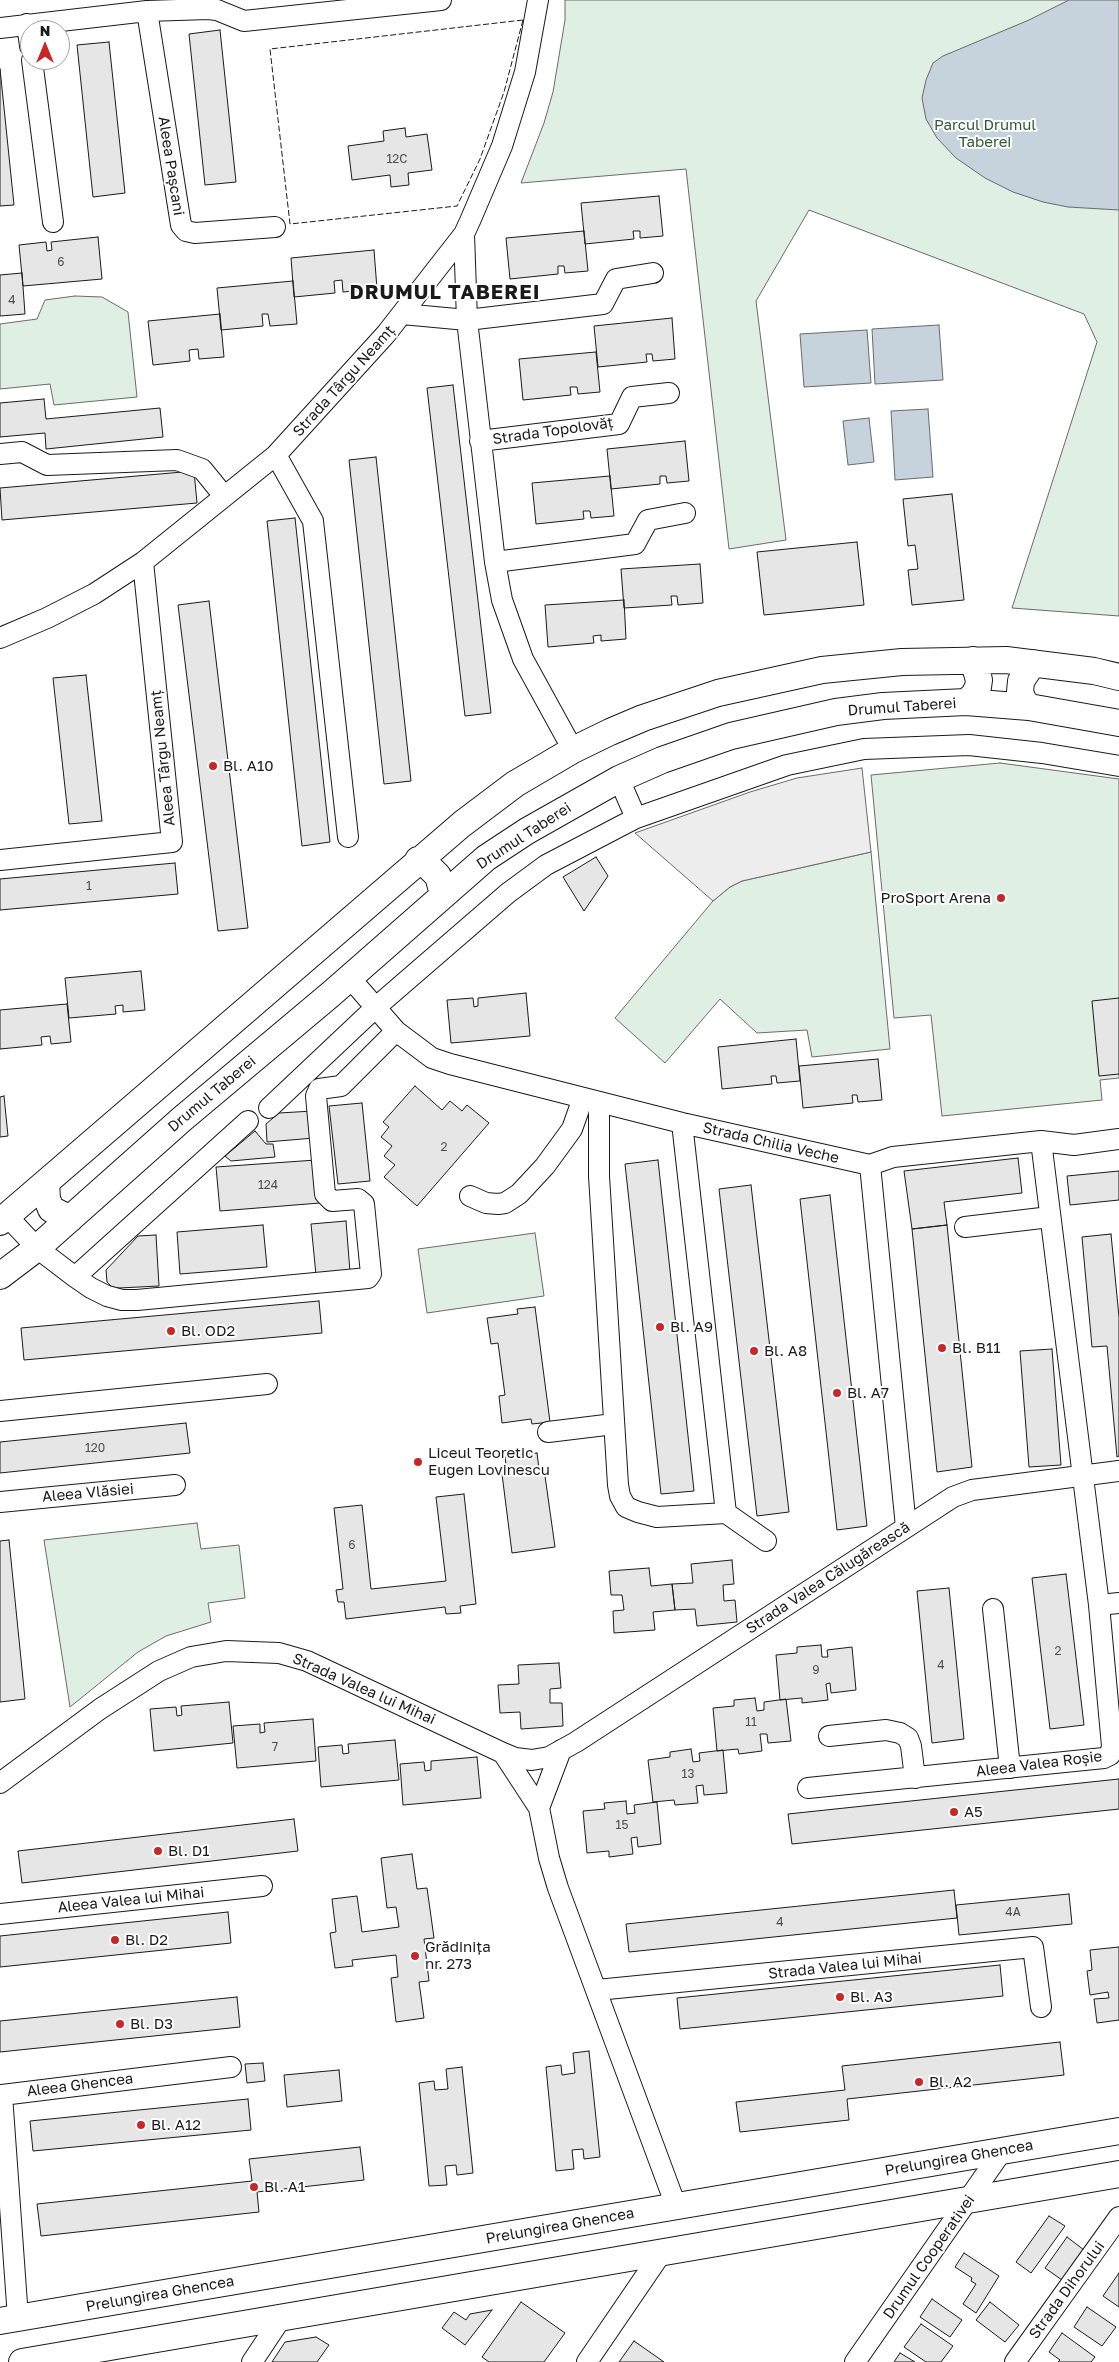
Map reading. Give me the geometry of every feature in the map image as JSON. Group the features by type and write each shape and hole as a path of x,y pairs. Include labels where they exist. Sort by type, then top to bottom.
{"main road":[{"path":"966,702 974,695 978,687 979,680 973,660"},
{"path":"4,1219 418,860 515,784 573,750 651,715 718,693 822,670 902,662 973,660 1033,663 1119,677"},
{"path":"1029,707 1023,700 1020,692 1021,681 1033,663"},
{"name":"Drumul Taberei","path":"0,1276 37,1248 182,1119 350,978 486,858 527,831 619,779 662,760 723,739 783,723 883,706 966,702 1029,707 1119,723"},
{"path":"462,824 464,842 469,849 486,858"},
{"path":"418,860 438,876 444,894"},
{"path":"46,1183 47,1199 51,1209 70,1219"},
{"name":"Prelungirea Ghencea","path":"9,2320 1119,2131"},
{"path":"22,2362 117,2353 282,2317 1119,2174"}],"street":[{"path":"64,20 147,11 217,10 244,21 442,0"},
{"name":"Strada Târgu Neamț","path":"0,638 47,618 94,594 143,562 276,455 402,314 464,234 502,146 525,72 538,0"},
{"name":"Aleea Pașcani","path":"147,11 181,225 186,231 195,233 275,227"},
{"path":"0,28 20,25"},
{"path":"33,70 53,222"},
{"name":"Strada Topolovăț","path":"464,234 467,320 495,562 502,600 522,659 573,750"},
{"path":"402,314 467,320 603,304 616,279 654,273"},
{"name":"Strada Topolovăț","path":"480,441 619,424 632,397 669,393"},
{"path":"0,454 22,452 46,465 177,460 202,469 224,496"},
{"path":"276,455 312,521 348,837"},
{"path":"495,562 635,544 648,520 685,513"},
{"name":"Aleea Târgu Neamț","path":"0,860 172,842 143,562"},
{"path":"269,1108 376,1008 508,893 546,865 636,818 787,765 864,750 969,745 1042,753 1119,766"},
{"path":"619,779 636,818"},
{"name":"Strada Chilia Veche","path":"350,978 396,1031 432,1058 682,1123 870,1165"},
{"path":"4,1219 37,1248 75,1277 107,1296 137,1300 368,1278 371,1274 364,1204 358,1199 332,1202 326,1197 316,1096 320,1089 341,1086 396,1031"},
{"path":"470,1196 486,1203 498,1204 505,1203 519,1194 545,1166 591,1100"},
{"path":"591,1100 599,1176 620,1496 626,1507 656,1517 726,1513 766,1541"},
{"path":"75,1277 248,1121"},
{"path":"682,1123 726,1513"},
{"path":"906,1527 870,1165 893,1157 1041,1141 1074,1145 1119,1139"},
{"name":"Aleea Valea Roșie","path":"808,1788 1104,1758 1110,1755 1112,1746 1099,1605 1041,1141"},
{"path":"965,1227 1050,1217"},
{"path":"0,1411 267,1384"},
{"path":"548,1432 614,1424"},
{"name":"Strada Valea Călugărească","path":"503,1753 515,1758 532,1760 549,1757 954,1497 972,1490 1119,1471"},
{"name":"Aleea Vlăsiei","path":"0,1502 176,1485"},
{"path":"1099,1605 1119,1603"},
{"path":"993,1608 1010,1768"},
{"name":"Strada Valea lui Mihai","path":"0,1783 108,1704 159,1671 190,1657 226,1651 279,1653 307,1661 503,1753"},
{"path":"829,1736 886,1730 900,1732 908,1738 912,1746 915,1778"},
{"path":"539,1808 561,1750"},
{"path":"503,1753 539,1808 549,1858 558,1888 598,1990 676,2206"},
{"name":"Aleea Valea lui Mihai","path":"0,1914 262,1886"},
{"name":"Strada Valea lui Mihai","path":"598,1990 1033,1948 1041,2007"},
{"name":"Aleea Ghencea","path":"9,2320 2,2095 231,2067"},
{"name":"Drumul Cooperativei","path":"855,2362 1002,2151"},
{"name":"Strada Dihorului","path":"1016,2362 1119,2217"},
{"path":"587,2362 662,2252"},
{"path":"252,2362 282,2317"}],"green space":[{"name":"Parcul Drumul Taberei","path":"565,0 1119,0 1119,616 1012,608 1097,342 1084,314 809,210 756,301 786,540 729,549 686,169 521,183 544,123 553,92 565,20"},
{"path":"75,296 102,297 128,312 137,397 54,405 50,384 0,389 0,324 37,319 45,300"},
{"name":"ProSport Arena","path":"1000,763 1119,779 1119,1078 1100,1080 1102,1100 942,1116 931,1015 894,1018 871,775"},
{"path":"871,852 890,1049 812,1057 807,1030 757,1033 720,999 665,1063 615,1018 713,901 730,887 742,881"},
{"path":"535,1233 544,1296 427,1313 418,1249"},
{"path":"197,1523 201,1549 239,1545 245,1598 208,1603 211,1622 166,1636 138,1652 70,1707 44,1540"}],"shaded area":[{"path":"1069,0 1119,0 1119,210 1068,207 1043,202 1013,192 985,178 956,158 937,138 926,119 922,98 926,80 933,63 943,56 1029,20"},
{"path":"939,325 943,380 875,384 872,329"},
{"path":"867,330 871,383 804,387 800,334"},
{"path":"928,409 933,477 895,480 891,411"},
{"path":"869,418 874,462 848,465 843,421"},
{"path":"862,768 871,852 742,881 730,887 713,901 635,833 750,792 797,778"}],"building":[{"path":"220,30 236,182 205,185 189,34"},
{"path":"109,42 125,193 93,197 77,45"},
{"path":"0,69 14,205 0,206"},
{"path":"405,128 406,137 427,134 432,170 408,173 409,185 391,187 390,175 352,180 348,146 384,141 383,131"},
{"path":"659,196 663,236 640,238 640,231 633,231 634,239 585,244 581,203"},
{"path":"584,231 588,271 565,273 564,266 558,266 558,274 510,279 506,238"},
{"path":"98,237 102,279 23,286 19,245 46,242 47,251 52,250 51,242"},
{"path":"374,250 377,289 343,292 342,280 334,281 335,293 294,297 291,258"},
{"path":"22,273 25,314 0,316 0,275"},
{"path":"293,281 297,324 270,326 268,314 262,314 263,326 221,330 217,288"},
{"path":"220,314 224,357 199,359 198,349 189,350 190,361 153,365 148,321"},
{"path":"672,318 675,359 653,361 652,354 646,354 647,362 598,367 594,326"},
{"path":"596,352 600,392 578,394 577,387 570,387 571,395 523,400 519,359"},
{"path":"453,385 491,713 465,716 427,388"},
{"path":"44,399 46,419 160,408 163,437 46,449 45,433 0,437 0,403"},
{"path":"685,441 689,481 667,483 666,476 660,476 660,484 611,489 607,449"},
{"path":"376,457 411,781 384,784 349,460"},
{"path":"194,471 197,503 2,520 0,488"},
{"path":"610,476 614,516 591,518 590,511 583,511 584,519 536,524 532,483"},
{"path":"952,494 964,600 912,605 908,570 918,569 915,545 908,546 903,499"},
{"path":"295,518 330,842 302,846 267,521"},
{"path":"857,542 864,605 764,615 757,552"},
{"path":"700,564 703,603 678,605 677,596 671,596 672,605 624,608 621,569"},
{"path":"624,600 626,639 601,641 601,635 593,636 594,643 548,647 545,605"},
{"name":"Bl. A10","path":"209,601 248,928 218,931 178,605"},
{"path":"86,675 102,821 69,824 53,678"},
{"path":"596,857 608,876 584,911 563,877"},
{"path":"175,863 178,894 0,910 0,879"},
{"path":"141,971 145,1010 123,1012 123,1005 115,1006 116,1014 69,1018 65,978"},
{"path":"526,993 530,1036 451,1043 447,1000 473,998 474,1007 478,1006 478,998"},
{"path":"1119,998 1119,1074 1099,1076 1092,1001"},
{"path":"67,1004 71,1042 51,1044 50,1036 41,1037 42,1045 0,1049 0,1010"},
{"path":"796,1039 800,1081 777,1083 776,1076 771,1076 772,1084 722,1089 718,1047"},
{"path":"878,1059 882,1100 858,1102 857,1095 852,1095 853,1103 803,1108 799,1066"},
{"path":"415,1086 442,1110 450,1101 462,1111 467,1105 489,1123 417,1206 384,1177 395,1165 384,1156 392,1146 381,1137 389,1127 383,1122"},
{"path":"4,1096 8,1136 0,1137 0,1097"},
{"path":"362,1103 370,1181 338,1184 329,1106"},
{"path":"313,1111 314,1138 267,1142 266,1124 279,1113"},
{"path":"255,1131 266,1144 273,1144 275,1157 231,1161 225,1156"},
{"path":"1018,1158 1022,1193 944,1202 947,1225 912,1229 904,1171"},
{"path":"316,1160 320,1203 220,1211 216,1167"},
{"name":"Bl. A9","path":"658,1160 694,1491 661,1494 625,1164"},
{"path":"1119,1171 1119,1200 1070,1205 1067,1176"},
{"name":"Bl. A8","path":"751,1185 789,1512 757,1516 719,1189"},
{"name":"Bl. A7","path":"830,1195 867,1526 837,1530 800,1199"},
{"path":"346,1221 350,1272 316,1275 311,1224"},
{"path":"263,1225 267,1267 180,1274 177,1232"},
{"name":"Bl. B11","path":"947,1225 972,1467 937,1472 912,1229"},
{"path":"1111,1234 1119,1317 1119,1456 1117,1457 1107,1346 1092,1347 1082,1237"},
{"path":"156,1235 159,1286 112,1287 107,1282 106,1270 138,1236"},
{"name":"Bl. OD2","path":"319,1301 322,1333 24,1360 21,1328"},
{"path":"535,1307 550,1422 532,1424 531,1419 502,1423 499,1396 505,1395 498,1343 491,1344 487,1318 518,1314 517,1309"},
{"path":"1052,1349 1061,1465 1029,1467 1020,1351"},
{"path":"186,1423 190,1453 0,1473 0,1442"},
{"path":"537,1453 539,1469 544,1469 555,1547 512,1553 502,1474 507,1474 505,1457"},
{"path":"464,1494 476,1604 460,1606 461,1613 446,1614 445,1607 346,1619 344,1602 338,1602 336,1590 343,1589 334,1508 362,1505 371,1589 446,1581 436,1497"},
{"path":"9,1540 25,1699 0,1702 0,1541"},
{"path":"732,1560 734,1584 723,1585 724,1601 735,1600 737,1622 697,1626 695,1609 675,1610 672,1584 693,1583 691,1564"},
{"path":"649,1568 651,1586 672,1584 675,1610 653,1612 655,1630 614,1633 613,1611 624,1610 622,1595 611,1595 609,1571"},
{"path":"1066,1574 1084,1725 1050,1729 1032,1578"},
{"path":"949,1588 964,1739 932,1743 917,1591"},
{"path":"821,1645 822,1657 828,1657 827,1650 852,1647 856,1690 831,1693 830,1683 826,1684 828,1700 802,1703 802,1698 780,1700 776,1655 797,1653 797,1647"},
{"path":"559,1663 561,1688 550,1689 550,1703 562,1703 563,1726 521,1729 520,1712 500,1713 498,1685 519,1684 518,1665"},
{"path":"755,1698 757,1711 764,1710 764,1702 786,1699 791,1741 768,1743 767,1734 760,1734 762,1751 739,1754 738,1749 717,1751 713,1708 734,1706 734,1700"},
{"path":"229,1702 233,1743 154,1751 150,1709 176,1707 177,1716 182,1715 181,1706"},
{"path":"313,1719 316,1761 237,1768 233,1726 260,1724 260,1733 265,1732 264,1723"},
{"path":"395,1740 399,1780 321,1787 318,1747 342,1745 343,1754 349,1753 348,1744"},
{"path":"691,1749 693,1762 700,1761 699,1753 723,1750 727,1793 704,1795 703,1785 696,1786 698,1803 675,1805 674,1800 653,1802 648,1760 670,1757 670,1752"},
{"path":"477,1757 481,1798 403,1805 400,1764 424,1762 425,1771 431,1770 431,1761"},
{"name":"A5","path":"1119,1779 1119,1809 792,1844 788,1814"},
{"path":"626,1801 627,1814 635,1813 634,1805 657,1802 661,1844 638,1847 637,1837 631,1838 633,1854 609,1857 609,1851 587,1853 583,1811 605,1809 604,1803"},
{"name":"Bl. D1","path":"294,1819 298,1851 22,1883 18,1851"},
{"path":"412,1854 417,1889 427,1888 434,1938 424,1939 429,1981 419,1982 424,2018 396,2022 391,1978 398,1977 396,1955 352,1960 353,1966 335,1968 330,1933 336,1932 332,1899 357,1896 362,1932 399,1927 396,1907 387,1908 381,1858"},
{"path":"954,1890 957,1918 629,1952 626,1924"},
{"path":"1069,1894 1072,1924 959,1935 956,1905"},
{"name":"Bl. D2","path":"228,1912 231,1943 0,1967 0,1936"},
{"path":"1119,1947 1119,2020 1097,2023 1094,1999 1109,1998 1108,1992 1090,1995 1087,1971 1092,1970 1090,1950"},
{"name":"Bl. A3","path":"1000,1965 1003,1996 680,2029 677,1998"},
{"name":"Bl. D3","path":"237,1997 240,2027 0,2052 0,2021"},
{"name":"Bl. A2","path":"1060,2042 1064,2075 847,2099 849,2120 740,2132 736,2102 845,2090 842,2066"},
{"path":"589,2051 600,2157 584,2159 583,2149 572,2150 574,2169 556,2171 546,2067 561,2065 562,2075 575,2073 573,2053"},
{"path":"263,2063 265,2081 247,2083 245,2064"},
{"path":"462,2067 473,2173 457,2175 456,2165 445,2166 447,2185 429,2186 419,2083 434,2081 435,2090 448,2089 446,2069"},
{"path":"339,2070 342,2101 287,2107 284,2075"},
{"name":"Bl. A12","path":"248,2099 251,2130 33,2151 30,2121"},
{"name":"Bl. A1","path":"360,2147 364,2180 257,2192 259,2212 41,2236 37,2204 252,2181 249,2159"},
{"path":"1049,2216 1065,2226 1031,2273 1016,2262"},
{"path":"1067,2237 1084,2250 1062,2280 1045,2268"},
{"path":"964,2253 999,2276 976,2313 963,2304 976,2284 971,2281 972,2278 955,2267"},
{"path":"1119,2273 1119,2307 1103,2296"},
{"path":"932,2299 962,2320 950,2337 920,2317"},
{"path":"521,2302 565,2333 544,2362 489,2362 482,2357"},
{"path":"990,2302 1019,2325 1005,2342 976,2320"},
{"path":"1087,2307 1116,2327 1102,2346 1074,2327"},
{"path":"492,2310 465,2345 442,2328 454,2312 466,2320 470,2314"},
{"path":"921,2324 953,2346 941,2362 926,2362 904,2347"},
{"path":"1062,2333 1095,2357 1091,2362 1058,2362 1060,2360 1049,2352"},
{"path":"316,2337 329,2345 317,2362 272,2362 285,2342"},
{"path":"634,2341 664,2362 619,2362"},
{"path":"900,2353 915,2362 894,2362"}],"fence":[{"path":"523,20 504,92 480,159 457,206 290,224 270,49 523,20"}],"place":[{"name":"Bl. A10","path":"213,766"},
{"name":"ProSport Arena","path":"1001,898"},
{"name":"Bl. A9","path":"660,1327"},
{"name":"Bl. OD2","path":"171,1331"},
{"name":"Bl. B11","path":"942,1348"},
{"name":"Bl. A8","path":"754,1351"},
{"name":"Bl. A7","path":"837,1393"},
{"name":"Liceul Teoretic Eugen Lovinescu","path":"418,1462"},
{"name":"A5","path":"954,1812"},
{"name":"Bl. D1","path":"158,1851"},
{"name":"Bl. D2","path":"115,1940"},
{"name":"Grădinița nr. 273","path":"415,1956"},
{"name":"Bl. A3","path":"840,1997"},
{"name":"Bl. D3","path":"120,2024"},
{"name":"Bl. A2","path":"919,2082"},
{"name":"Bl. A12","path":"141,2125"},
{"name":"Bl. A1","path":"254,2187"}],"district":[{"name":"DRUMUL TABEREI","path":"445,293"}]}
